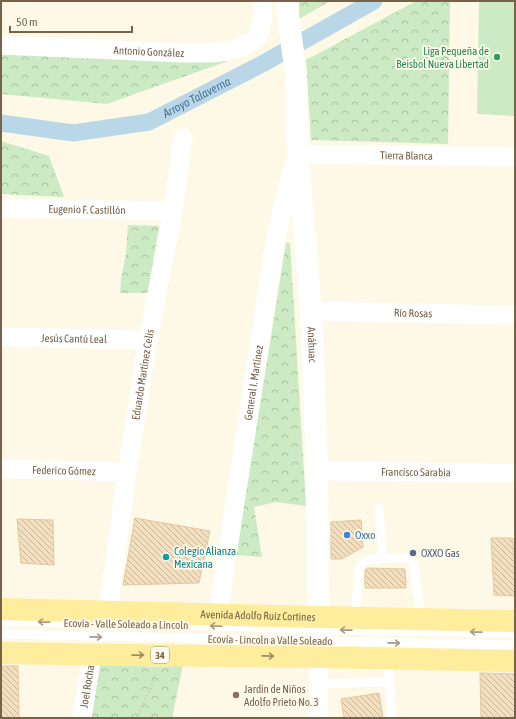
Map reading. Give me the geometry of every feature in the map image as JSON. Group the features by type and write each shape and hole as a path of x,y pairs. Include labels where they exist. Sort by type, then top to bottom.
{"main road":[{"name":"Avenida Adolfo Ruíz Cortines","path":"1,609 218,614 318,636 388,658 515,661"},
{"name":"Avenida Adolfo Ruíz Cortines","path":"1,653 92,655 318,636 355,618 515,621"}],"street":[{"name":"Antonio González","path":"1,45 182,53 230,51 254,40 260,30 262,21 262,1"},
{"name":"Anáhuac","path":"286,1 296,74 298,154 311,310 317,471 318,636"},
{"name":"Eduardo Martínez Celis","path":"108,611 126,472 148,340 173,211 183,138"},
{"name":"Tierra Blanca","path":"298,154 515,157"},
{"name":"General I. Martínez","path":"218,614 275,242 289,182 298,154"},
{"name":"Eugenio F. Castillón","path":"1,208 173,211"},
{"name":"Río Rosas","path":"311,310 515,315"},
{"name":"Jesús Cantú Leal","path":"1,337 148,340"},
{"name":"Federico Gómez","path":"1,470 126,472"},
{"name":"Francisco Sarabia","path":"317,471 515,473"},
{"path":"318,636 318,718"},
{"name":"Joel Rocha","path":"82,718 92,655"}],"lane":[{"path":"379,508 383,559"},
{"path":"355,618 359,568 366,561 405,558 411,560 414,564 421,619"},
{"name":"Ecovía - Valle Soleado a Lincoln","path":"1,621 225,626 318,636 515,633"},
{"name":"Ecovía - Lincoln a Valle Soleado","path":"1,634 318,636 515,645"},
{"path":"388,658 392,718"},
{"path":"318,684 389,682"}],"path":[{"path":"137,718 154,681 154,671"}],"green space":[{"path":"299,1 330,1 299,19"},
{"path":"416,1 450,1 448,144 311,140 306,60"},
{"name":"Liga Pequeña de Beisbol Nueva Libertad","path":"479,1 515,1 515,116 477,114"},
{"path":"1,51 228,61 107,104 1,94"},
{"path":"1,141 49,156 64,197 1,194"},
{"path":"128,225 159,226 148,293 120,293 126,253"},
{"path":"286,243 290,243 306,506 276,502 254,507 262,557 236,555"},
{"path":"100,658 150,667 183,665 172,718 91,718"}],"building":[{"name":"Colegio Alianza Mexicana","path":"135,518 210,531 199,583 123,585"},
{"path":"17,519 53,520 54,565 21,563"},
{"name":"Oxxo","path":"361,520 363,547 342,559 331,559 331,522"},
{"path":"491,538 513,538 515,596 494,595"},
{"path":"367,568 405,569 406,588 365,588 365,570"},
{"path":"1,666 18,666 19,718 1,718"},
{"path":"480,673 515,674 515,718 481,718"},
{"path":"379,693 383,717 344,718 341,699"}],"waterway":[{"name":"Arroyo Talaverna","path":"1,123 73,133 149,122 262,64 374,1"}],"place":[{"name":"Liga Pequeña de Beisbol Nueva Libertad","path":"497,57"},
{"name":"Oxxo","path":"347,535"},
{"name":"OXXO Gas","path":"413,553"},
{"name":"Colegio Alianza Mexicana","path":"166,557"},
{"name":"Jardín de Niños Adolfo Prieto No. 3","path":"236,695"}]}
